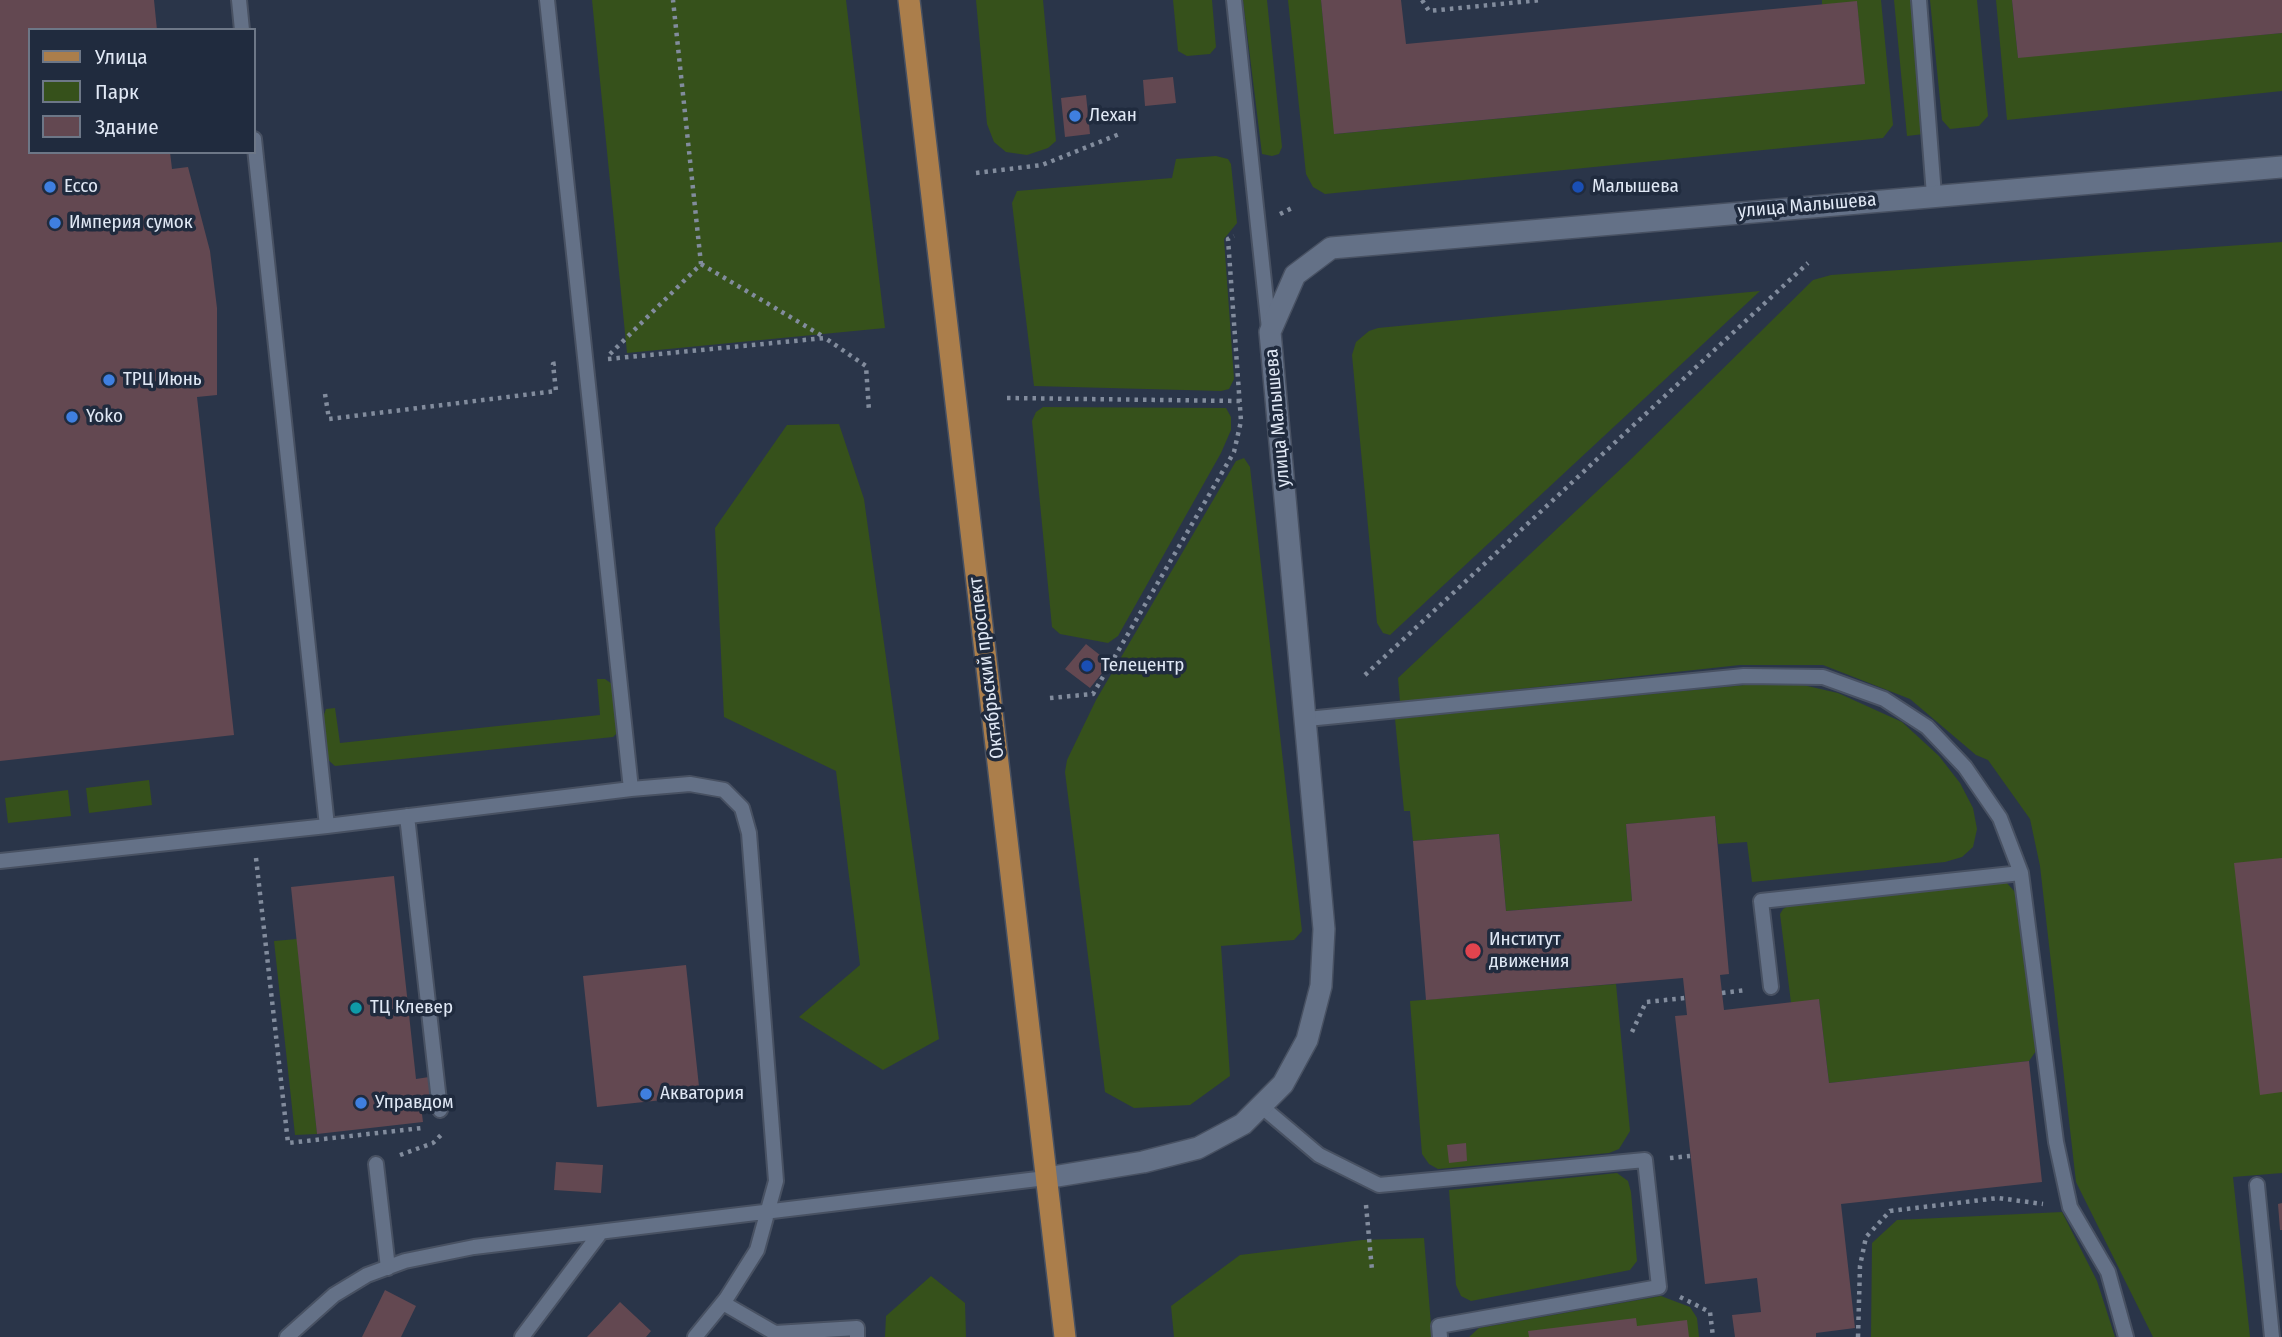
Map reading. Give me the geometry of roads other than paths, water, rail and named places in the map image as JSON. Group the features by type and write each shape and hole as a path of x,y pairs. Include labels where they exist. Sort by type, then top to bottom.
{"main road":[{"name":"Октябрьский проспект","path":"909,0 1065,1337"}],"street":[{"name":"улица Малышева","path":"1046,1178 1143,1162 1198,1148 1243,1125 1283,1084 1307,1040 1321,986 1324,929 1270,332 1295,275 1331,248 2282,167"}],"lane":[{"path":"239,0 242,28"},
{"path":"547,0 631,789"},
{"path":"1234,0 1270,332"},
{"path":"1919,0 1934,195"},
{"path":"256,154 327,826"},
{"path":"1307,719 1744,676 1824,677 1884,699 1927,727 1965,767 2000,818 2021,873 2056,1142 2070,1207 2108,1272 2126,1337"},
{"path":"0,860 327,826 631,789 690,784 724,790 742,808 749,833 776,1181 757,1250 723,1303 695,1337"},
{"path":"407,816 440,1110"},
{"path":"1771,987 1761,901 2021,873"},
{"path":"1261,1106 1319,1155 1379,1185 1645,1160 1660,1287 1439,1326 1440,1337"},
{"path":"376,1164 388,1268"},
{"path":"288,1337 334,1295 367,1275 405,1261 474,1247 1046,1178"},
{"path":"2258,1185 2272,1337"},
{"path":"522,1337 601,1232"},
{"path":"723,1303 775,1333 857,1328 858,1337"}],"place":[{"name":"Лехан","path":"1075,116"},
{"name":"Ecco","path":"50,187"},
{"name":"Малышева","path":"1578,187"},
{"name":"Империя сумок","path":"55,223"},
{"name":"ТРЦ Июнь","path":"109,380"},
{"name":"Yoko","path":"72,417"},
{"name":"Телецентр","path":"1087,666"},
{"name":"Институт движения","path":"1473,951"},
{"name":"ТЦ Клевер","path":"356,1008"},
{"name":"Акватория","path":"646,1094"},
{"name":"Управдом","path":"361,1103"}]}
